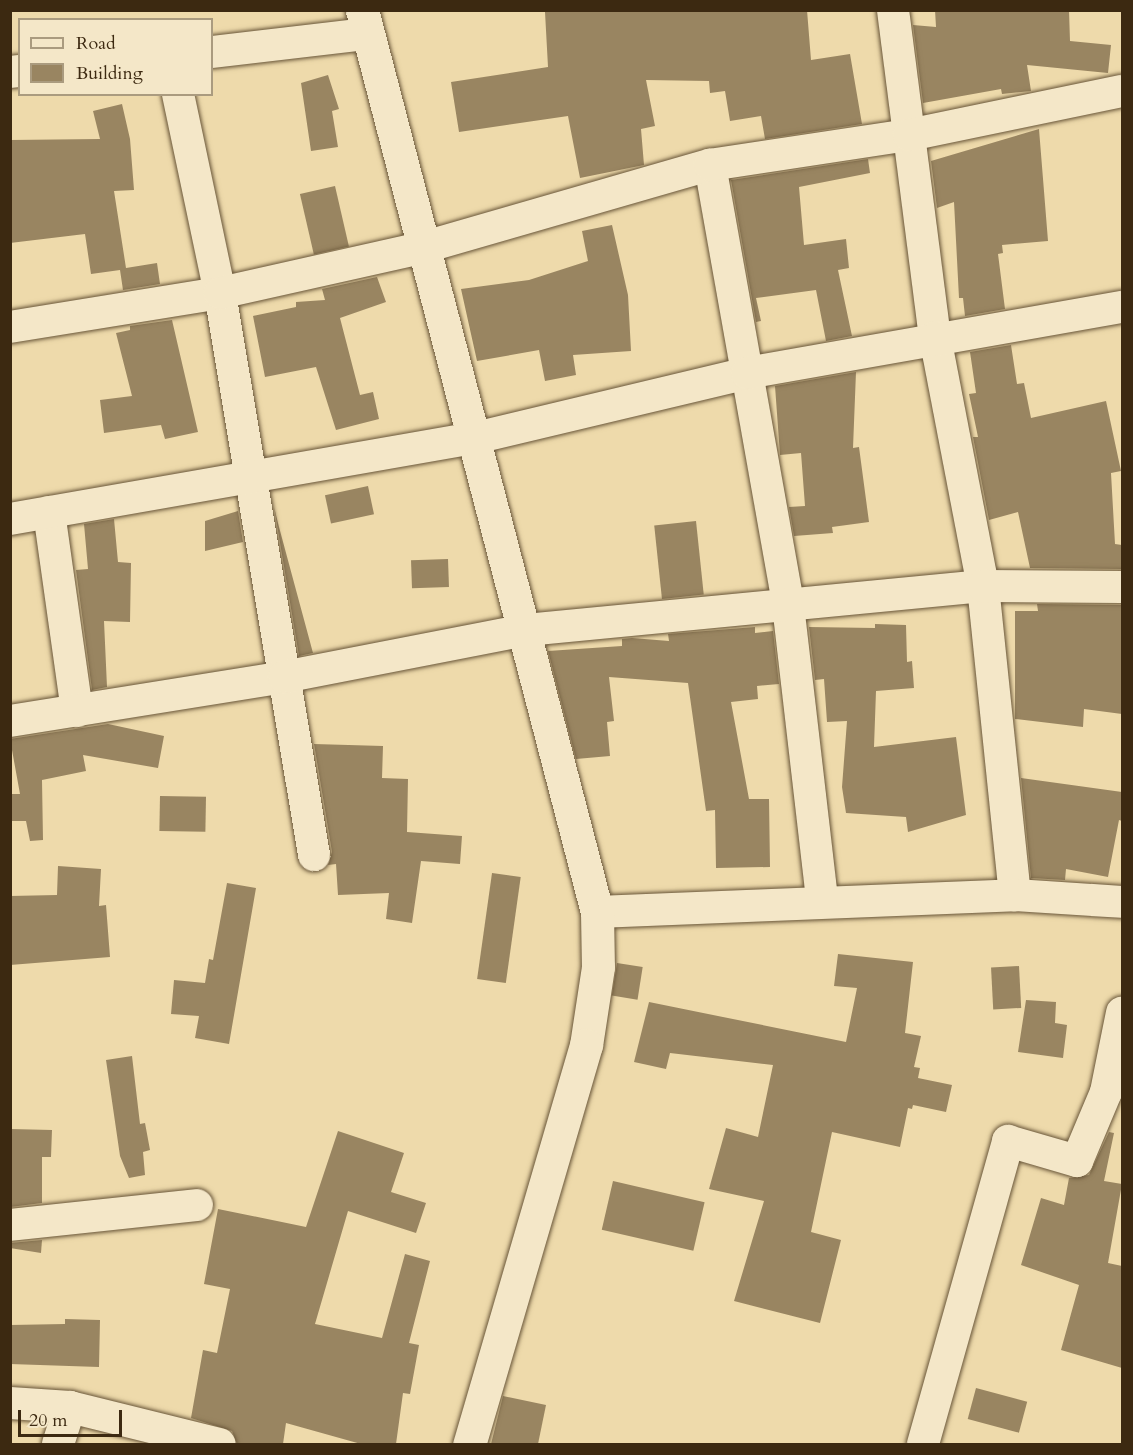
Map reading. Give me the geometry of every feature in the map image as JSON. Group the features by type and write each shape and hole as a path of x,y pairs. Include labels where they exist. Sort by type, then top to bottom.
{"street":[{"path":"893,10 935,337 983,586 1015,895"},
{"path":"213,52 364,22 526,630 597,912 598,967 586,1045 469,1444"},
{"path":"10,327 220,293 425,247 710,165 909,135 1122,91"},
{"path":"178,96 220,293 314,855"},
{"path":"710,165 788,605 822,901"},
{"path":"10,519 475,438 747,373 935,337 1122,307"},
{"path":"49,512 77,711"},
{"path":"10,721 284,677 526,630 983,586 1122,587"},
{"path":"597,912 822,901 1015,895 1122,902"},
{"path":"923,1444 1008,1141 1077,1161 1106,1092 1122,1013"},
{"path":"10,1225 197,1205"},
{"path":"10,1403 70,1407 220,1444"},
{"path":"58,1444 70,1407"}],"building":[{"path":"807,10 811,60 850,54 862,124 765,139 761,116 730,121 725,91 710,93 709,81 646,80 655,126 641,129 644,165 580,178 568,116 459,132 451,82 548,67 545,12"},
{"path":"935,10 1069,10 1070,41 1111,45 1108,73 1027,65 1031,91 1002,94 1001,89 923,103 913,25 936,27"},
{"path":"328,75 339,109 332,111 338,147 311,151 301,83"},
{"path":"122,104 130,139 134,190 114,191 126,268 157,263 160,284 123,290 120,270 91,274 85,234 10,243 10,140 100,139 93,111"},
{"path":"1039,129 1048,241 1002,245 1003,253 998,254 1005,309 965,316 963,298 959,298 954,202 937,208 931,161"},
{"path":"868,159 870,173 799,187 804,245 846,239 849,268 838,270 852,336 826,341 816,290 756,298 761,321 756,322 731,180"},
{"path":"335,186 349,246 314,255 300,194"},
{"path":"612,225 628,295 631,351 573,355 576,375 545,381 539,350 477,361 461,289 529,280 588,261 582,231"},
{"path":"377,277 386,302 340,318 360,395 373,392 379,419 336,430 316,367 265,377 253,316 296,307 296,302 325,300 322,289"},
{"path":"172,320 198,432 165,439 161,425 104,433 100,400 132,396 116,333 130,330 130,326"},
{"path":"1011,345 1017,384 1024,383 1031,418 1106,401 1121,471 1111,473 1115,544 1122,545 1122,569 1030,568 1018,512 989,520 973,437 978,437 969,394 976,393 970,352"},
{"path":"856,372 853,448 859,447 869,522 832,527 833,533 794,536 789,507 805,506 801,453 780,455 775,386"},
{"path":"368,486 374,514 331,524 325,495"},
{"path":"274,507 279,527 313,653 299,656"},
{"path":"238,511 243,542 205,551 205,521"},
{"path":"114,519 118,562 131,563 130,622 104,621 107,687 92,690 76,570 88,569 84,524"},
{"path":"696,521 704,595 662,599 654,525"},
{"path":"448,559 449,587 412,588 411,560"},
{"path":"1037,604 1122,605 1122,714 1084,709 1083,727 1015,719 1015,611 1038,611"},
{"path":"875,624 906,625 907,662 912,661 914,688 876,691 874,747 956,737 966,815 908,832 906,817 846,813 842,787 847,721 827,722 824,679 815,680 809,627 875,628"},
{"path":"755,627 755,633 773,631 779,684 757,686 758,699 731,702 749,799 769,799 770,867 716,868 715,810 706,811 688,683 609,677 614,721 607,722 610,756 576,759 548,651 622,646 622,639 632,638 669,641 668,634"},
{"path":"108,724 164,736 158,768 83,755 86,771 42,780 43,840 30,841 26,821 10,821 10,794 20,794 10,739"},
{"path":"314,744 383,746 382,778 408,779 407,832 462,836 460,864 421,861 412,923 386,919 389,893 338,895 336,864 328,865 332,852"},
{"path":"1021,778 1122,792 1122,821 1119,820 1108,877 1066,869 1065,880 1031,878"},
{"path":"160,796 206,797 205,832 159,831"},
{"path":"58,866 101,869 99,906 106,905 110,957 10,965 10,896 57,895"},
{"path":"492,873 521,877 506,983 477,979"},
{"path":"227,883 256,888 229,1044 195,1038 199,1016 171,1014 174,980 205,983 209,959 213,960"},
{"path":"838,954 913,962 905,1033 921,1036 914,1067 920,1068 918,1078 952,1085 946,1112 913,1105 912,1109 908,1108 900,1147 832,1132 811,1232 841,1240 820,1323 734,1301 764,1201 709,1189 726,1128 758,1137 773,1065 670,1053 666,1069 634,1062 649,1002 846,1042 857,988 834,986"},
{"path":"617,963 643,967 638,1000 612,996"},
{"path":"1019,966 1021,1008 993,1009 991,967"},
{"path":"1026,1000 1056,1002 1055,1023 1067,1025 1063,1058 1018,1052"},
{"path":"132,1056 140,1124 145,1123 150,1150 143,1152 145,1175 129,1178 120,1156 106,1060"},
{"path":"10,1129 52,1130 51,1157 42,1157 42,1203 10,1207"},
{"path":"338,1131 404,1153 391,1192 426,1203 416,1233 348,1211 315,1324 382,1338 405,1254 430,1261 409,1343 419,1345 410,1394 403,1393 396,1444 361,1444 286,1423 283,1444 237,1444 232,1431 191,1418 203,1350 217,1353 230,1289 204,1284 218,1209 306,1227"},
{"path":"1109,1132 1114,1133 1104,1181 1122,1184 1108,1263 1122,1266 1122,1368 1061,1350 1079,1285 1021,1265 1041,1198 1064,1205 1069,1178 1089,1175"},
{"path":"613,1181 705,1202 693,1251 602,1230"},
{"path":"42,1240 41,1253 10,1248 10,1243"},
{"path":"65,1319 100,1320 99,1367 10,1364 10,1325 65,1324"},
{"path":"976,1388 1027,1402 1019,1433 968,1419"},
{"path":"503,1396 546,1405 538,1444 491,1444"}]}
